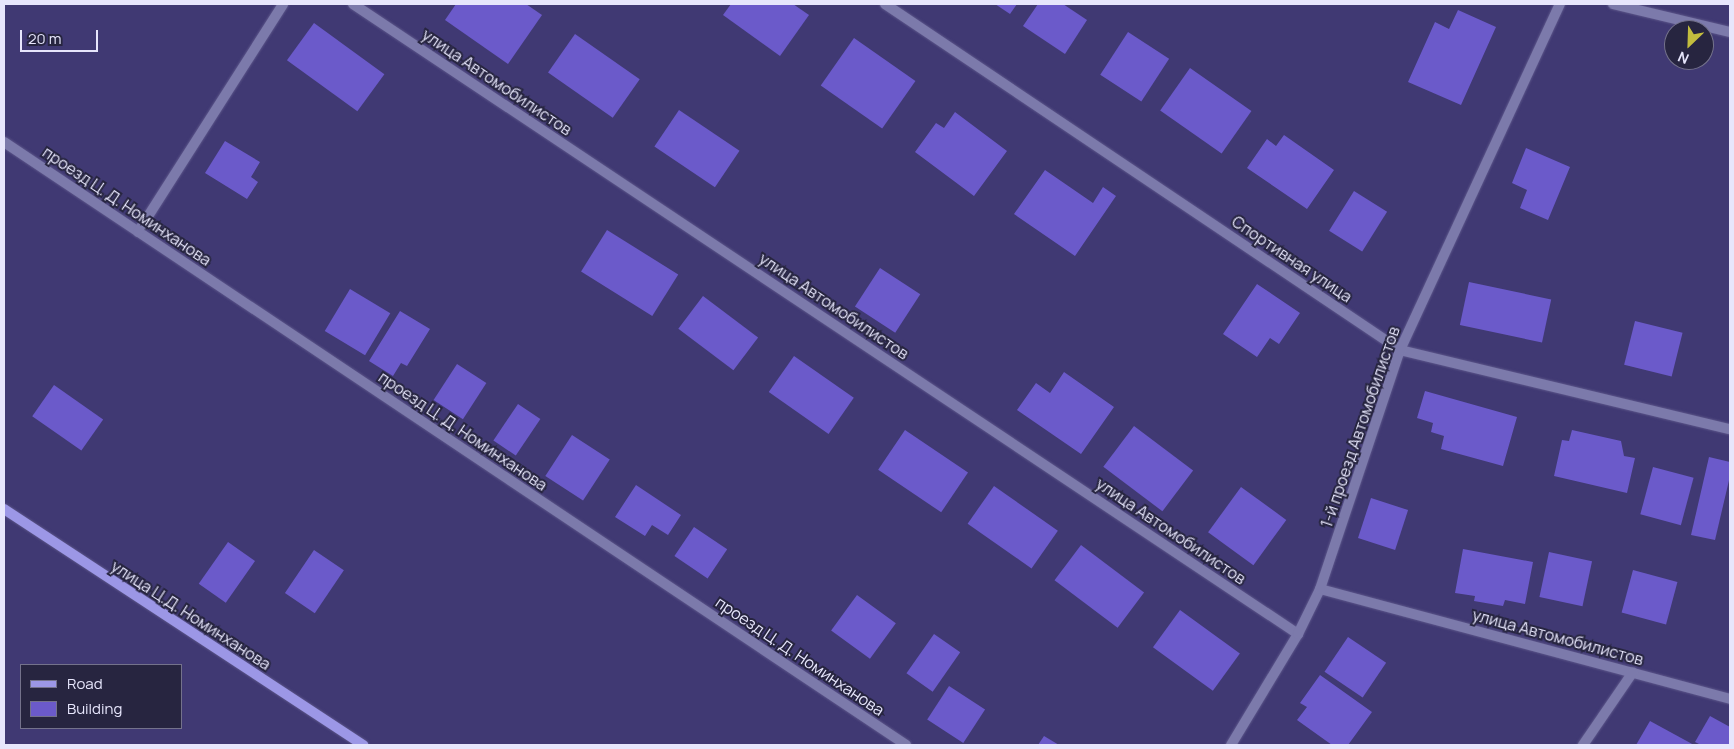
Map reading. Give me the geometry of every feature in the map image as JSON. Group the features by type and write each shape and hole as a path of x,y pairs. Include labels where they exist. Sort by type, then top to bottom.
{"street":[{"path":"138,232 283,4"},
{"name":"улица Автомобилистов","path":"353,4 1298,634"},
{"name":"Спортивная улица","path":"885,4 1400,350 1730,429"},
{"name":"1-й проезд Автомобилистов","path":"1231,745 1298,634 1320,589 1400,350 1560,4"},
{"path":"1613,4 1730,32"},
{"name":"проезд Ц. Д. Номинханова","path":"4,142 906,745"},
{"name":"улица Ц.Д. Номинханова","path":"4,509 362,745"},
{"name":"улица Автомобилистов","path":"1320,589 1730,699"},
{"path":"1583,745 1633,672"}],"building":[{"path":"456,4 526,4 542,15 508,64 445,20"},
{"path":"731,4 793,4 809,15 780,56 723,15"},
{"path":"995,4 1017,4 1010,14"},
{"path":"1038,4 1063,4 1087,20 1065,54 1023,26"},
{"path":"1458,10 1496,27 1461,105 1408,82 1435,22 1449,29"},
{"path":"314,23 384,74 357,111 287,60"},
{"path":"1128,32 1169,59 1141,101 1100,75"},
{"path":"575,34 640,79 613,118 548,73"},
{"path":"854,38 915,81 882,129 821,86"},
{"path":"1190,68 1251,111 1222,154 1160,111"},
{"path":"679,110 740,151 715,187 654,146"},
{"path":"955,112 1007,151 974,196 915,152 936,123 944,128"},
{"path":"1284,135 1334,170 1307,209 1247,168 1267,139 1276,146"},
{"path":"225,141 260,162 251,177 258,182 247,199 205,173"},
{"path":"1526,148 1570,167 1548,220 1520,208 1527,190 1512,183"},
{"path":"1045,170 1093,203 1103,187 1116,196 1075,256 1014,214"},
{"path":"1354,191 1387,212 1362,252 1329,231"},
{"path":"607,230 678,275 652,316 581,272"},
{"path":"880,268 920,294 895,333 855,307"},
{"path":"1469,282 1551,299 1542,343 1460,325"},
{"path":"1257,284 1300,313 1279,344 1270,338 1257,357 1223,334"},
{"path":"350,289 390,313 365,355 325,331"},
{"path":"703,296 758,338 733,370 678,329"},
{"path":"400,311 430,329 407,366 401,363 393,376 369,361"},
{"path":"1635,321 1683,333 1672,377 1624,365"},
{"path":"794,356 854,398 829,434 769,392"},
{"path":"457,364 486,383 463,419 434,400"},
{"path":"1064,372 1114,407 1081,454 1017,410 1036,383 1050,393"},
{"path":"54,385 103,419 81,451 32,416"},
{"path":"1425,391 1517,417 1503,466 1441,449 1444,436 1431,432 1433,423 1417,418"},
{"path":"518,404 540,419 516,456 493,440"},
{"path":"1134,426 1193,471 1162,511 1103,467"},
{"path":"905,430 968,472 941,512 878,470"},
{"path":"1572,430 1621,441 1624,456 1635,458 1627,493 1554,476 1562,440 1569,441"},
{"path":"572,435 610,460 583,501 545,476"},
{"path":"1709,457 1730,462 1730,476 1715,540 1691,535"},
{"path":"1653,467 1694,478 1681,525 1640,514"},
{"path":"636,485 681,515 668,535 652,525 645,536 615,517"},
{"path":"994,486 1058,531 1032,568 968,524"},
{"path":"1241,487 1286,520 1253,565 1208,532"},
{"path":"1371,498 1408,510 1395,550 1358,538"},
{"path":"694,527 727,549 708,578 674,556"},
{"path":"228,542 255,561 226,603 199,584"},
{"path":"1081,545 1144,593 1118,628 1055,580"},
{"path":"1463,549 1533,562 1525,604 1505,600 1503,606 1474,601 1475,596 1455,593"},
{"path":"314,550 344,570 315,613 285,593"},
{"path":"1549,552 1592,561 1582,606 1539,597"},
{"path":"1633,570 1677,582 1666,624 1622,613"},
{"path":"857,595 896,623 870,659 831,631"},
{"path":"1180,610 1240,653 1213,691 1153,647"},
{"path":"934,634 960,652 933,692 906,673"},
{"path":"1348,637 1386,663 1363,698 1325,672"},
{"path":"1320,675 1372,712 1348,745 1332,745 1297,720 1307,707 1300,703"},
{"path":"949,686 985,709 963,743 927,720"},
{"path":"1710,716 1730,727 1730,745 1701,745 1695,742"},
{"path":"1650,721 1694,745 1636,745"},
{"path":"1044,736 1059,745 1038,745"}]}
